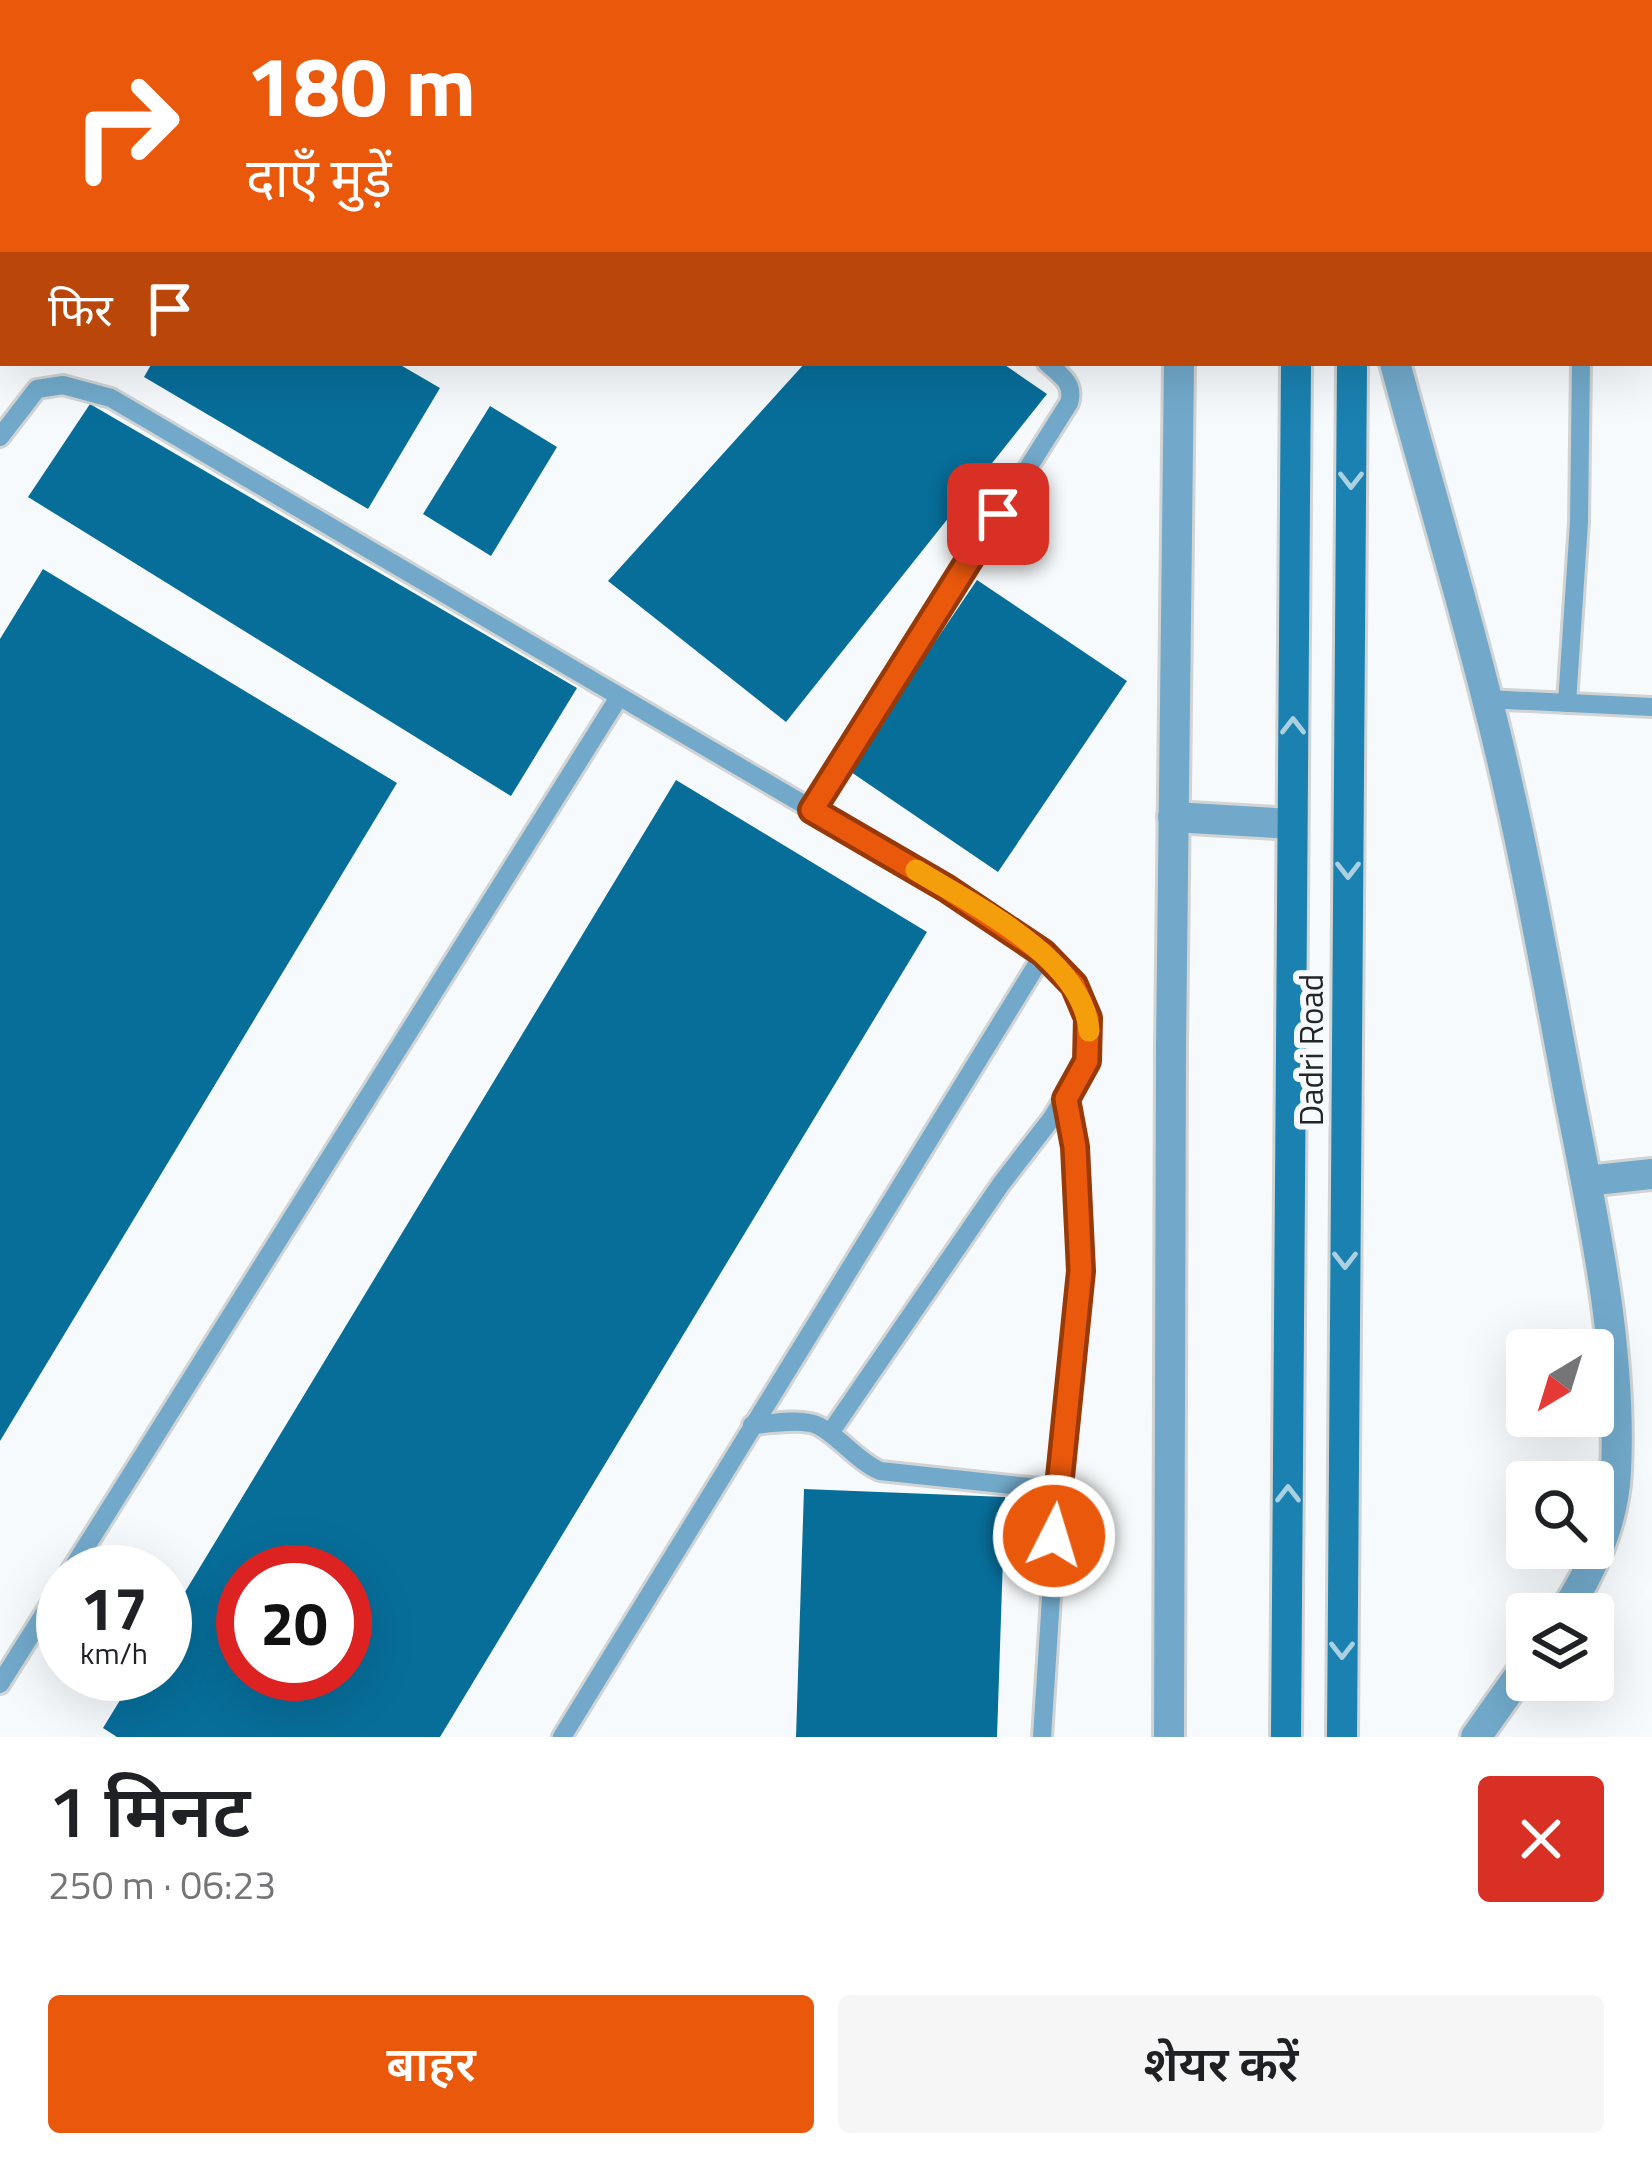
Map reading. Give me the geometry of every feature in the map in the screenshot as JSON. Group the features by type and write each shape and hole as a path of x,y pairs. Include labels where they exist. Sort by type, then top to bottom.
{"main road":[{"name":"Dadri Road","path":"1286,1737 1264,822 1296,366"},
{"name":"Dadri Road","path":"1342,1737 1352,366"}],"street":[{"path":"1169,1737 1179,366"},
{"path":"1396,366 1487,699 1605,1284 1616,1412 1616,1476 1589,1573 1576,1593"},
{"path":"1173,817 1264,822"},
{"path":"1586,1180 1652,1174"},
{"path":"1476,1737 1506,1695"}],"lane":[{"path":"812,810 1069,404 1068,382 1050,366"},
{"path":"1567,703 1579,522 1581,366"},
{"path":"0,437 37,389 63,385 111,398 946,888 1043,953 1074,985 1088,1018 1087,1061 1066,1099 1001,1184 830,1433"},
{"path":"87,1545 619,697"},
{"path":"1487,699 1652,707"},
{"path":"562,1737 1043,953"},
{"path":"1042,1737 1058,1490 1081,1271 1075,1147 1066,1099"},
{"path":"752,1426 804,1421 830,1433 862,1463 880,1471 1058,1490"},
{"path":"0,1684 36,1627"}],"building":[{"path":"150,366 402,366 440,388 368,509 144,377"},
{"path":"802,366 1006,366 1047,394 786,722 608,581"},
{"path":"90,404 577,688 511,796 28,497"},
{"path":"490,406 557,447 491,556 423,514"},
{"path":"43,569 397,783 0,1441 0,639"},
{"path":"977,580 1127,681 998,872 848,770"},
{"path":"676,780 927,932 440,1737 117,1737 103,1728 120,1701 192,1701 192,1580"},
{"path":"804,1489 1005,1497 997,1737 796,1737"}],"slow traffic":[{"path":"916,870 1043,953 1074,985 1089,1031"}],"route":[{"path":"998,514 812,810 946,888 1043,953 1074,985 1088,1018 1087,1061 1066,1099 1075,1147 1081,1271 1054,1536"}]}
